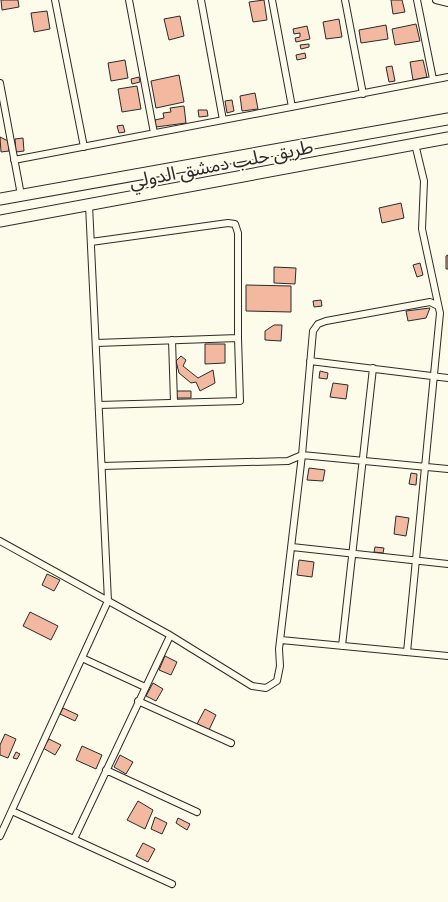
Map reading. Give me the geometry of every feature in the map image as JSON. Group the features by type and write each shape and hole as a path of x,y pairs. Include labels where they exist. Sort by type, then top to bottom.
{"highway":[{"name":"طريق حلب دمشق الدولي","path":"0,199 448,119"},
{"name":"طريق حلب دمشق الدولي","path":"0,221 448,138"}],"street":[{"path":"55,0 84,147"},
{"path":"129,0 154,133"},
{"path":"201,0 223,120"},
{"path":"272,0 292,107"},
{"path":"344,0 363,94"},
{"path":"417,0 433,79"},
{"path":"436,0 448,3"},
{"path":"14,160 433,79 446,79"},
{"path":"0,83 21,195"},
{"path":"408,652 440,314 422,229 424,182 415,144"},
{"path":"0,836 108,601 89,205"},
{"path":"90,242 228,223 235,224 238,233 240,400 99,404"},
{"path":"0,541 170,636 252,686 266,688 277,681 302,454 313,331 318,324 430,302 438,306"},
{"path":"96,343 238,338"},
{"path":"172,340 174,402"},
{"path":"310,361 448,378"},
{"path":"342,646 373,368"},
{"path":"102,466 288,461 302,454 448,469"},
{"path":"292,546 448,564"},
{"path":"74,840 170,636"},
{"path":"281,640 448,656"},
{"path":"82,658 145,688"},
{"path":"138,702 231,743"},
{"path":"106,770 197,812"},
{"path":"12,811 172,884"}],"building":[{"path":"1,0 18,0 19,7 2,10"},
{"path":"264,0 267,20 253,22 249,2"},
{"path":"391,0 402,0 405,12 393,14"},
{"path":"47,11 50,29 34,32 31,13"},
{"path":"180,16 184,36 169,40 164,19"},
{"path":"339,19 342,37 326,39 323,22"},
{"path":"416,24 420,41 395,45 392,29"},
{"path":"386,25 388,39 361,43 359,30"},
{"path":"307,26 310,39 296,42 295,38 300,37 300,33 294,34 293,29"},
{"path":"309,44 309,47 301,49 300,45"},
{"path":"305,53 306,58 297,60 296,55"},
{"path":"125,60 128,78 111,81 108,63"},
{"path":"423,60 427,77 413,80 410,62"},
{"path":"392,66 395,81 389,82 386,67"},
{"path":"179,75 184,102 156,108 151,81"},
{"path":"139,77 140,82 132,84 131,79"},
{"path":"137,86 141,109 122,112 118,89"},
{"path":"255,93 258,109 242,111 240,96"},
{"path":"232,100 234,111 227,113 225,101"},
{"path":"184,106 186,123 156,127 155,120 164,118 163,113 171,112 170,108"},
{"path":"198,110 207,110 208,116 199,117"},
{"path":"123,125 125,132 119,133 117,126"},
{"path":"0,137 8,141 9,151 1,152"},
{"path":"23,138 24,151 16,152 15,139"},
{"path":"401,203 404,218 382,223 379,208"},
{"path":"448,255 448,269 446,269 446,256"},
{"path":"420,263 423,275 417,277 413,265"},
{"path":"274,267 296,268 295,284 274,283"},
{"path":"246,285 291,286 291,312 246,311"},
{"path":"321,300 322,306 314,307 313,301"},
{"path":"430,308 426,318 408,321 406,311"},
{"path":"274,325 282,325 281,341 265,340 265,331"},
{"path":"205,344 225,344 225,363 205,364"},
{"path":"181,356 186,360 183,366 198,378 213,370 215,383 200,391 196,382 191,383 179,373 176,361"},
{"path":"320,371 328,373 327,379 319,378"},
{"path":"333,383 348,385 346,399 330,397"},
{"path":"175,391 191,391 191,398 175,398"},
{"path":"309,468 325,470 323,481 307,480"},
{"path":"411,473 417,474 416,485 409,484"},
{"path":"396,516 409,518 406,536 394,534"},
{"path":"375,547 384,548 383,553 374,552"},
{"path":"299,560 314,562 312,577 297,575"},
{"path":"47,574 60,580 54,591 42,585"},
{"path":"30,612 58,626 51,640 23,626"},
{"path":"165,656 177,662 171,675 159,670"},
{"path":"153,683 163,689 156,701 146,696"},
{"path":"63,708 78,715 75,721 60,714"},
{"path":"205,709 216,715 209,730 197,724"},
{"path":"5,734 16,739 8,758 0,755 0,745"},
{"path":"49,739 61,745 55,755 43,748"},
{"path":"82,746 102,755 96,769 76,760"},
{"path":"16,752 20,754 17,759 13,758"},
{"path":"120,755 133,762 126,774 114,767"},
{"path":"138,801 153,810 145,829 127,820"},
{"path":"155,817 167,823 162,834 151,829"},
{"path":"178,818 190,824 187,830 176,823"},
{"path":"143,843 155,849 148,862 136,856"}]}
